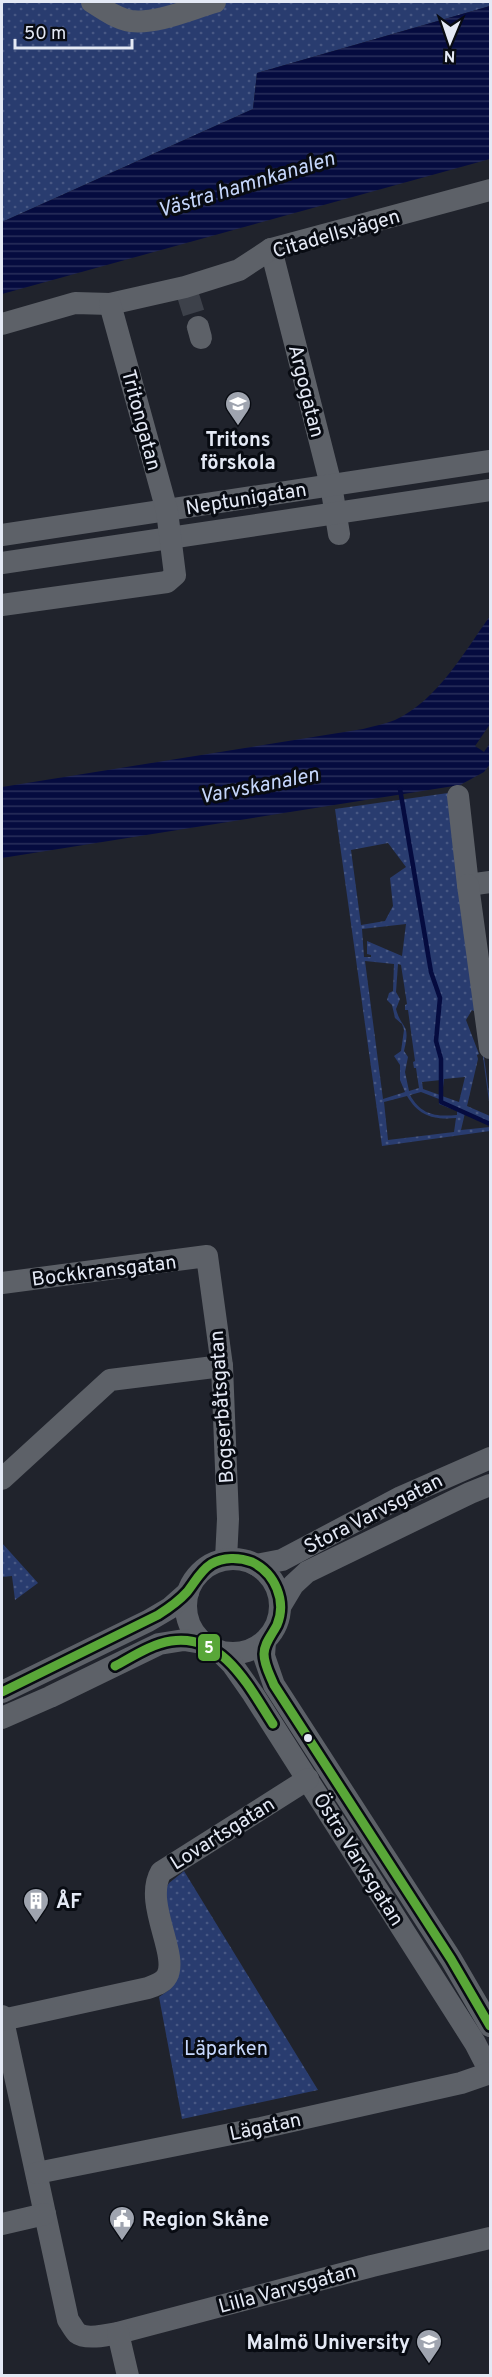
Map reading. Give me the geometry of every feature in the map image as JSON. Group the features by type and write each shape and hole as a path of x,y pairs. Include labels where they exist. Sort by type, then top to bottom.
{"street":[{"path":"92,2 120,18 131,21 155,19 215,2"},
{"name":"Citadellsvägen","path":"2,324 75,303 110,304 186,290 239,270 271,249 490,190"},
{"name":"Argogatan","path":"271,249 331,485 337,523"},
{"name":"Tritongatan","path":"2,605 167,582 175,575 167,511 110,304"},
{"name":"Neptunigatan","path":"2,535 490,461"},
{"name":"Neptunigatan","path":"2,563 171,537 337,523 490,490"},
{"path":"458,796 490,1048"},
{"path":"468,885 490,882"},
{"name":"Bockkransgatan","path":"2,1283 207,1256"},
{"name":"Bogserbåtsgatan","path":"207,1256 222,1366 228,1519 226,1559"},
{"path":"2,1479 110,1380 222,1366"},
{"name":"Stora Varvsgatan","path":"226,1559 247,1561 255,1565 282,1560 401,1497 490,1458"},
{"name":"Stora Varvsgatan","path":"265,1641 278,1622 281,1605 293,1585 307,1572 490,1485"},
{"path":"2,1692 170,1608 188,1592 201,1570 226,1559"},
{"path":"255,1565 272,1578 281,1605"},
{"path":"188,1592 186,1611 188,1623 211,1647"},
{"path":"2,1718 159,1644 184,1640 236,1654 247,1652 265,1641"},
{"name":"Östra Varvsgatan","path":"265,1641 264,1656 274,1685 451,1959 490,2026"},
{"name":"Östra Varvsgatan","path":"211,1647 244,1680 475,2043 490,2072"},
{"name":"Lovartsgatan","path":"2,2018 160,1984 168,1975 170,1964 156,1899 155,1881 161,1872 308,1779"},
{"path":"2,2018 45,2214 2,2224"},
{"name":"Lägatan","path":"36,2173 272,2125 461,2083 490,2072"},
{"name":"Lilla Varvsgatan","path":"45,2214 68,2320 77,2333 83,2336 105,2336 118,2333 372,2265 490,2238"},
{"path":"118,2333 128,2376"}],"green space":[{"path":"2,2 490,2 490,6 257,73 253,109 2,222"},
{"path":"448,793 490,1101 490,1109 477,1013 472,1010 466,1020 479,1054 467,1106 490,1116 490,1126 465,1113 461,1130 490,1127 490,1131 382,1146 335,809","holes":["388,843 406,867 390,878 393,906 385,921 361,925 351,850","406,924 402,956 367,941 367,954 371,957 364,957 362,929","365,961 394,964 393,991 389,993 387,1000 392,1005 395,1018 402,1024 404,1030 401,1051 394,1056 400,1065 400,1080 405,1092 383,1099","398,964 401,965 407,1004 405,1010 408,1010 415,1061 413,1062 419,1088 409,1091 405,1072 408,1057 404,1051 407,1035 396,1009 400,999 396,992","465,1077 459,1102 442,1096 444,1079","441,1080 440,1095 423,1089 422,1082","421,1092 439,1099 439,1104 457,1111 457,1115 436,1115 424,1111 410,1095","407,1096 416,1108 427,1115 456,1118 454,1132 388,1140 384,1102"]},
{"path":"2,1543 38,1583 15,1600 12,1576 2,1577"},
{"name":"Läparken","path":"184,1871 318,2090 182,2119 159,1997 169,1990 164,1891 169,1883"}],"water":[{"name":"Västra hamnkanalen","path":"490,6 490,159 2,294 2,222 253,109 257,73"},
{"name":"Varvskanalen","path":"490,616 490,764 484,772 460,785 2,858 2,787 363,729 395,720 410,711 437,688"}],"pier":[{"path":"490,724 490,743 484,752 475,746"}],"waterway":[{"path":"400,789 431,972 440,998 436,1041 441,1059 441,1102 490,1124"}],"tunnel":[{"path":"187,292 198,327"}],"transit line":[{"name":"5","path":"2,1692 158,1615 181,1598 211,1564 226,1559 242,1559 260,1567 273,1580 280,1597 280,1616 264,1650 266,1666 274,1685 451,1959 490,2026"},
{"name":"5","path":"115,1666 142,1651 171,1641 189,1641 206,1645 220,1654 244,1679 273,1724"}],"place":[{"name":"Tritons förskola","path":"238,427"},
{"name":"ÅF","path":"36,1924"},
{"name":"Region Skåne","path":"122,2242"},
{"name":"Malmö University","path":"429,2365"}]}
